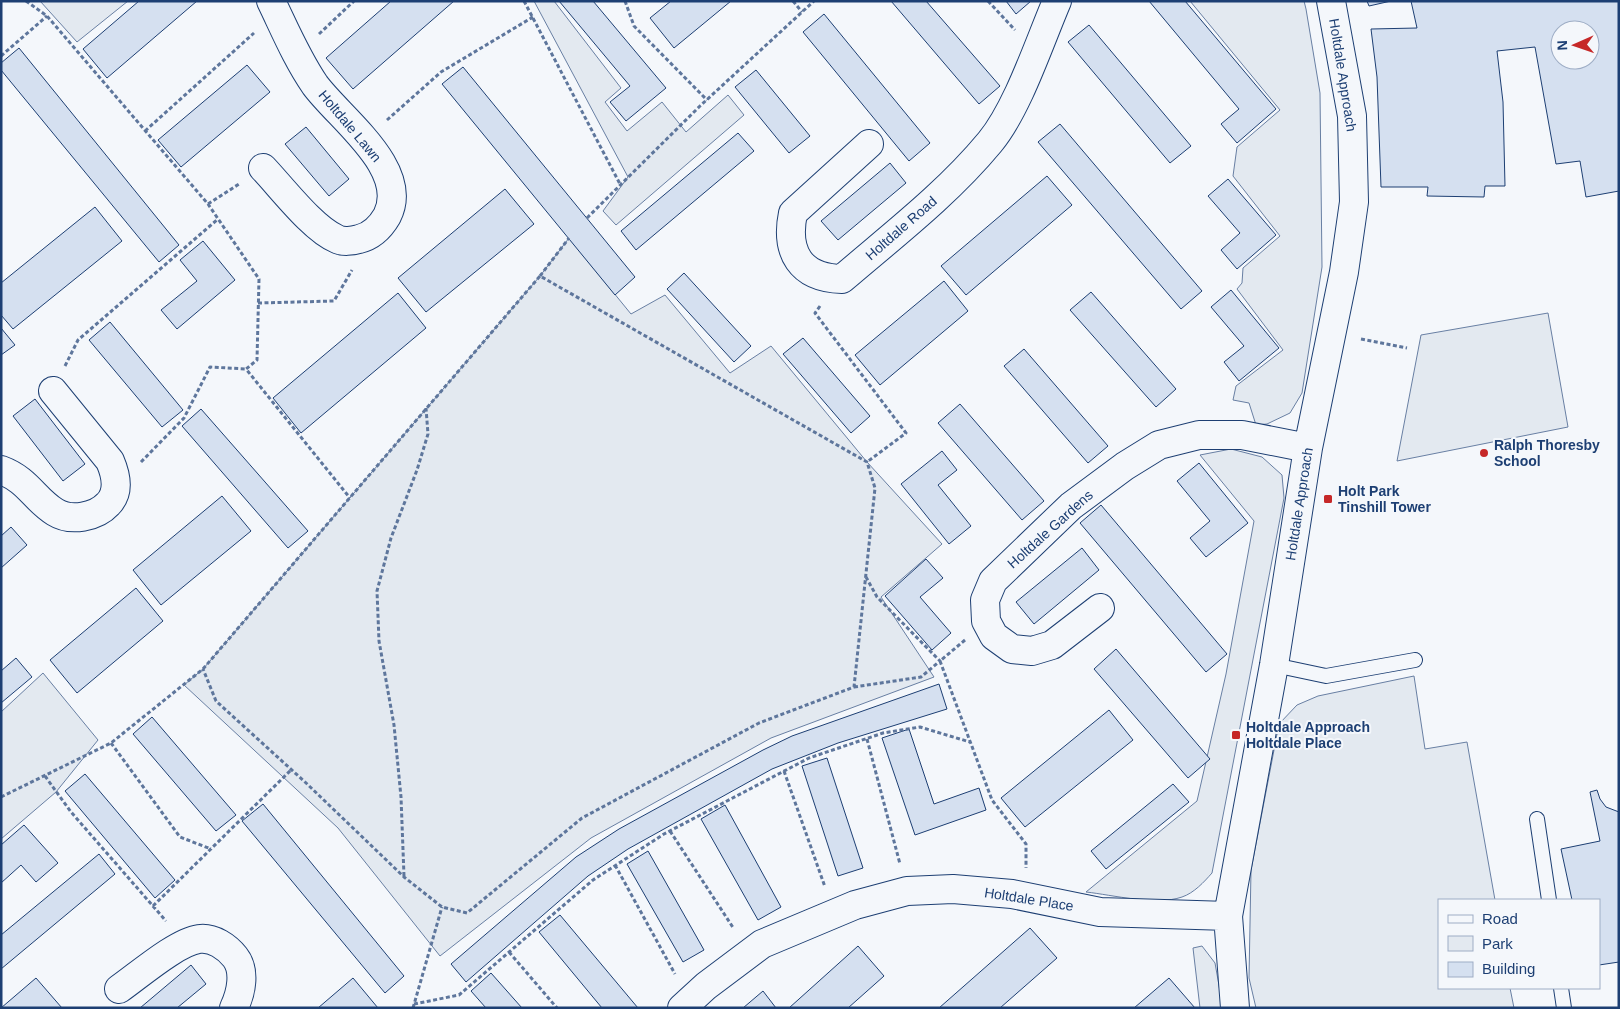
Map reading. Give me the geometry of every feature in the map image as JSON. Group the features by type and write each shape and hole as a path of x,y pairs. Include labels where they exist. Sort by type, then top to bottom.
{"street":[{"name":"Holtdale Road","path":"842,279 938,196 991,141 1014,102 1057,1"},
{"name":"Holtdale Approach","path":"1234,1008 1228,916 1274,665 1308,448 1344,272 1354,202 1352,116 1331,1"},
{"name":"Holtdale Lawn","path":"274,7 296,54 315,85 382,162 390,183 392,205 383,223 370,236"},
{"path":"842,279 826,279 807,270 795,256 790,239 793,214 869,144"},
{"path":"263,168 323,231 338,240 354,240 370,236"},
{"path":"1,470 17,476 55,513 73,517 94,515 109,503 116,488 115,473 110,461 53,391"},
{"name":"Holtdale Gardens","path":"986,621 985,600 993,582 1072,506 1125,466 1159,445 1199,435 1242,435 1308,448"},
{"path":"986,621 994,636 1012,649 1032,651 1052,645 1100,608"},
{"name":"Holtdale Place","path":"686,1004 750,953 776,937 855,905 907,892 953,889 1026,897 1100,912 1228,916"},
{"path":"119,989 185,942 202,938 224,945 237,959 242,975 238,999 234,1008"}],"lane":[{"path":"1274,665 1326,676 1415,660"},
{"path":"1537,819 1549,899"},
{"path":"1561,989 1564,1008"}],"path":[{"path":"26,1 47,16 208,204 258,279 257,360 246,369 210,367 184,418 116,488"},
{"path":"296,54 354,1"},
{"path":"524,1 620,184"},
{"path":"625,1 634,26 707,100"},
{"path":"793,1 802,12"},
{"path":"587,218 707,100 814,1"},
{"path":"988,1 1035,52"},
{"path":"145,131 274,7"},
{"path":"1,56 47,16"},
{"path":"363,141 441,72 532,17"},
{"path":"208,204 263,168"},
{"path":"53,391 78,340 218,219"},
{"path":"258,303 334,301 370,236"},
{"path":"1,797 111,742 203,669 540,276 569,238"},
{"path":"540,276 867,462 875,488 854,687"},
{"path":"842,279 815,313 906,433 867,462"},
{"path":"1363,330 1361,339 1407,348"},
{"path":"246,369 350,498"},
{"path":"404,877 401,797 394,725 379,641 377,591 391,538 417,470 428,434 426,408"},
{"path":"866,576 877,597 940,661 992,800 1026,844 1026,897"},
{"path":"203,669 216,702 404,877 442,906 467,913 582,818 759,723 854,687 921,678 986,621"},
{"path":"442,906 413,1006 459,995 593,880 615,865 670,831 809,758 883,733 920,727 970,742"},
{"path":"867,739 907,892"},
{"path":"111,742 180,837 211,849"},
{"path":"153,906 291,770"},
{"path":"784,771 834,914"},
{"path":"45,776 72,812 185,942"},
{"path":"670,831 750,953"},
{"path":"615,865 686,1004"},
{"path":"510,952 557,1008"}],"green space":[{"path":"40,1 128,1 77,42"},
{"path":"534,1 554,1 621,88 605,102 627,131 662,102 686,132 728,95 744,115 616,225 603,211 628,177"},
{"path":"1190,1 1304,1 1306,9 1320,93 1322,267 1302,393 1290,413 1267,424 1256,425 1249,403 1233,400 1236,386 1283,350 1237,289 1242,283 1243,268 1280,236 1233,176 1237,147 1280,110"},
{"path":"569,238 631,314 665,295 730,373 771,346 867,462 942,544 881,597 934,677 771,738 591,838 440,956 338,828 184,685 203,669 540,276"},
{"path":"1548,313 1568,427 1397,461 1421,335"},
{"path":"1231,449 1262,457 1282,475 1284,498 1212,873 1191,893 1172,899 1147,900 1086,892 1197,801 1226,674 1254,521 1200,455"},
{"path":"43,673 98,740 56,792 1,839 1,712"},
{"path":"1414,676 1425,749 1467,742 1495,899 1438,899 1438,989 1510,989 1514,1008 1256,1008 1249,978 1251,870 1279,724 1297,705 1318,696"},
{"path":"1202,946 1215,963 1223,1008 1200,1008 1193,948"}],"building":[{"path":"139,1 197,1 107,78 83,49"},
{"path":"391,1 454,1 353,89 326,58"},
{"path":"559,1 593,1 666,88 626,121 610,102 630,86"},
{"path":"671,1 731,1 674,48 650,18"},
{"path":"891,1 926,1 1000,86 979,104"},
{"path":"1006,1 1031,1 1016,14"},
{"path":"1149,1 1185,1 1276,109 1237,143 1221,124 1239,109"},
{"path":"1367,1 1391,1 1369,6"},
{"path":"1411,1 1619,1 1619,191 1586,197 1580,161 1556,164 1535,47 1497,51 1503,102 1505,186 1485,186 1484,197 1427,196 1428,187 1381,187 1377,77 1371,29 1417,28"},
{"path":"824,14 930,143 909,161 803,32"},
{"path":"1089,25 1191,146 1170,163 1068,42"},
{"path":"19,48 179,245 159,262 1,70 1,63"},
{"path":"247,65 270,92 181,167 158,140"},
{"path":"463,67 635,277 615,295 442,84"},
{"path":"756,70 810,136 789,153 735,87"},
{"path":"1060,124 1202,291 1181,309 1038,142"},
{"path":"306,127 349,179 329,196 285,144"},
{"path":"738,133 754,151 636,250 621,231"},
{"path":"890,163 906,183 838,240 821,221"},
{"path":"1047,176 1072,205 966,295 941,266"},
{"path":"1228,179 1276,235 1237,269 1221,250 1240,233 1208,196"},
{"path":"505,189 534,224 426,312 398,278"},
{"path":"95,207 122,241 13,329 1,315 1,283"},
{"path":"203,241 235,280 177,329 161,310 197,281 180,260"},
{"path":"684,273 751,346 734,362 667,289"},
{"path":"944,281 968,311 880,385 855,355"},
{"path":"1231,290 1279,348 1239,381 1224,362 1244,346 1211,307"},
{"path":"1091,292 1176,389 1156,407 1070,310"},
{"path":"398,293 426,328 301,433 273,398"},
{"path":"110,322 183,410 162,427 89,340"},
{"path":"1,328 15,345 1,355"},
{"path":"803,338 870,416 851,433 783,354"},
{"path":"1024,349 1108,446 1088,463 1004,366"},
{"path":"35,399 85,464 63,481 13,416"},
{"path":"960,404 1044,501 1022,520 938,423"},
{"path":"201,409 308,531 288,548 182,426"},
{"path":"942,451 957,470 938,485 971,526 949,544 901,484"},
{"path":"1199,463 1248,523 1206,557 1190,538 1210,521 1177,481"},
{"path":"222,496 251,531 161,605 133,570"},
{"path":"1101,505 1227,654 1206,672 1080,523"},
{"path":"11,527 27,545 1,568 1,536"},
{"path":"1082,548 1099,570 1034,624 1016,602"},
{"path":"926,559 943,578 920,597 951,633 932,650 885,596"},
{"path":"136,588 163,621 77,693 50,660"},
{"path":"1116,649 1210,759 1188,778 1094,669"},
{"path":"16,658 32,677 1,703 1,671"},
{"path":"939,684 947,709 838,743 772,769 628,849 588,876 466,982 451,964 576,857 619,829 792,736"},
{"path":"1109,710 1133,740 1025,827 1001,798"},
{"path":"152,717 236,815 216,831 133,734"},
{"path":"909,729 934,804 979,788 986,810 915,835 882,738"},
{"path":"827,758 863,868 838,876 802,766"},
{"path":"85,774 175,880 155,898 65,791"},
{"path":"1173,784 1189,802 1106,869 1091,851"},
{"path":"1597,790 1600,799 1606,807 1619,812 1619,962 1600,965 1600,899 1572,899 1561,849 1600,841 1590,792"},
{"path":"263,804 404,976 385,993 242,821"},
{"path":"725,805 781,907 758,920 701,819"},
{"path":"24,825 58,863 36,882 21,865 1,883 1,845"},
{"path":"648,851 704,950 683,962 627,864"},
{"path":"99,854 115,874 1,969 1,935"},
{"path":"560,915 638,1008 602,1008 539,932"},
{"path":"1030,928 1057,958 1000,1008 939,1008"},
{"path":"858,946 884,976 848,1008 789,1008"},
{"path":"191,965 206,984 177,1008 140,1008"},
{"path":"491,973 522,1008 486,1008 471,991"},
{"path":"36,978 62,1008 1,1008"},
{"path":"353,978 378,1008 318,1008"},
{"path":"1169,978 1195,1008 1134,1008"},
{"path":"763,991 776,1008 743,1008"}],"place":[{"name":"Ralph Thoresby School","path":"1484,453"},
{"name":"Holt Park Tinshill Tower","path":"1328,499"},
{"name":"Holtdale Approach Holtdale Place","path":"1236,735"}]}
